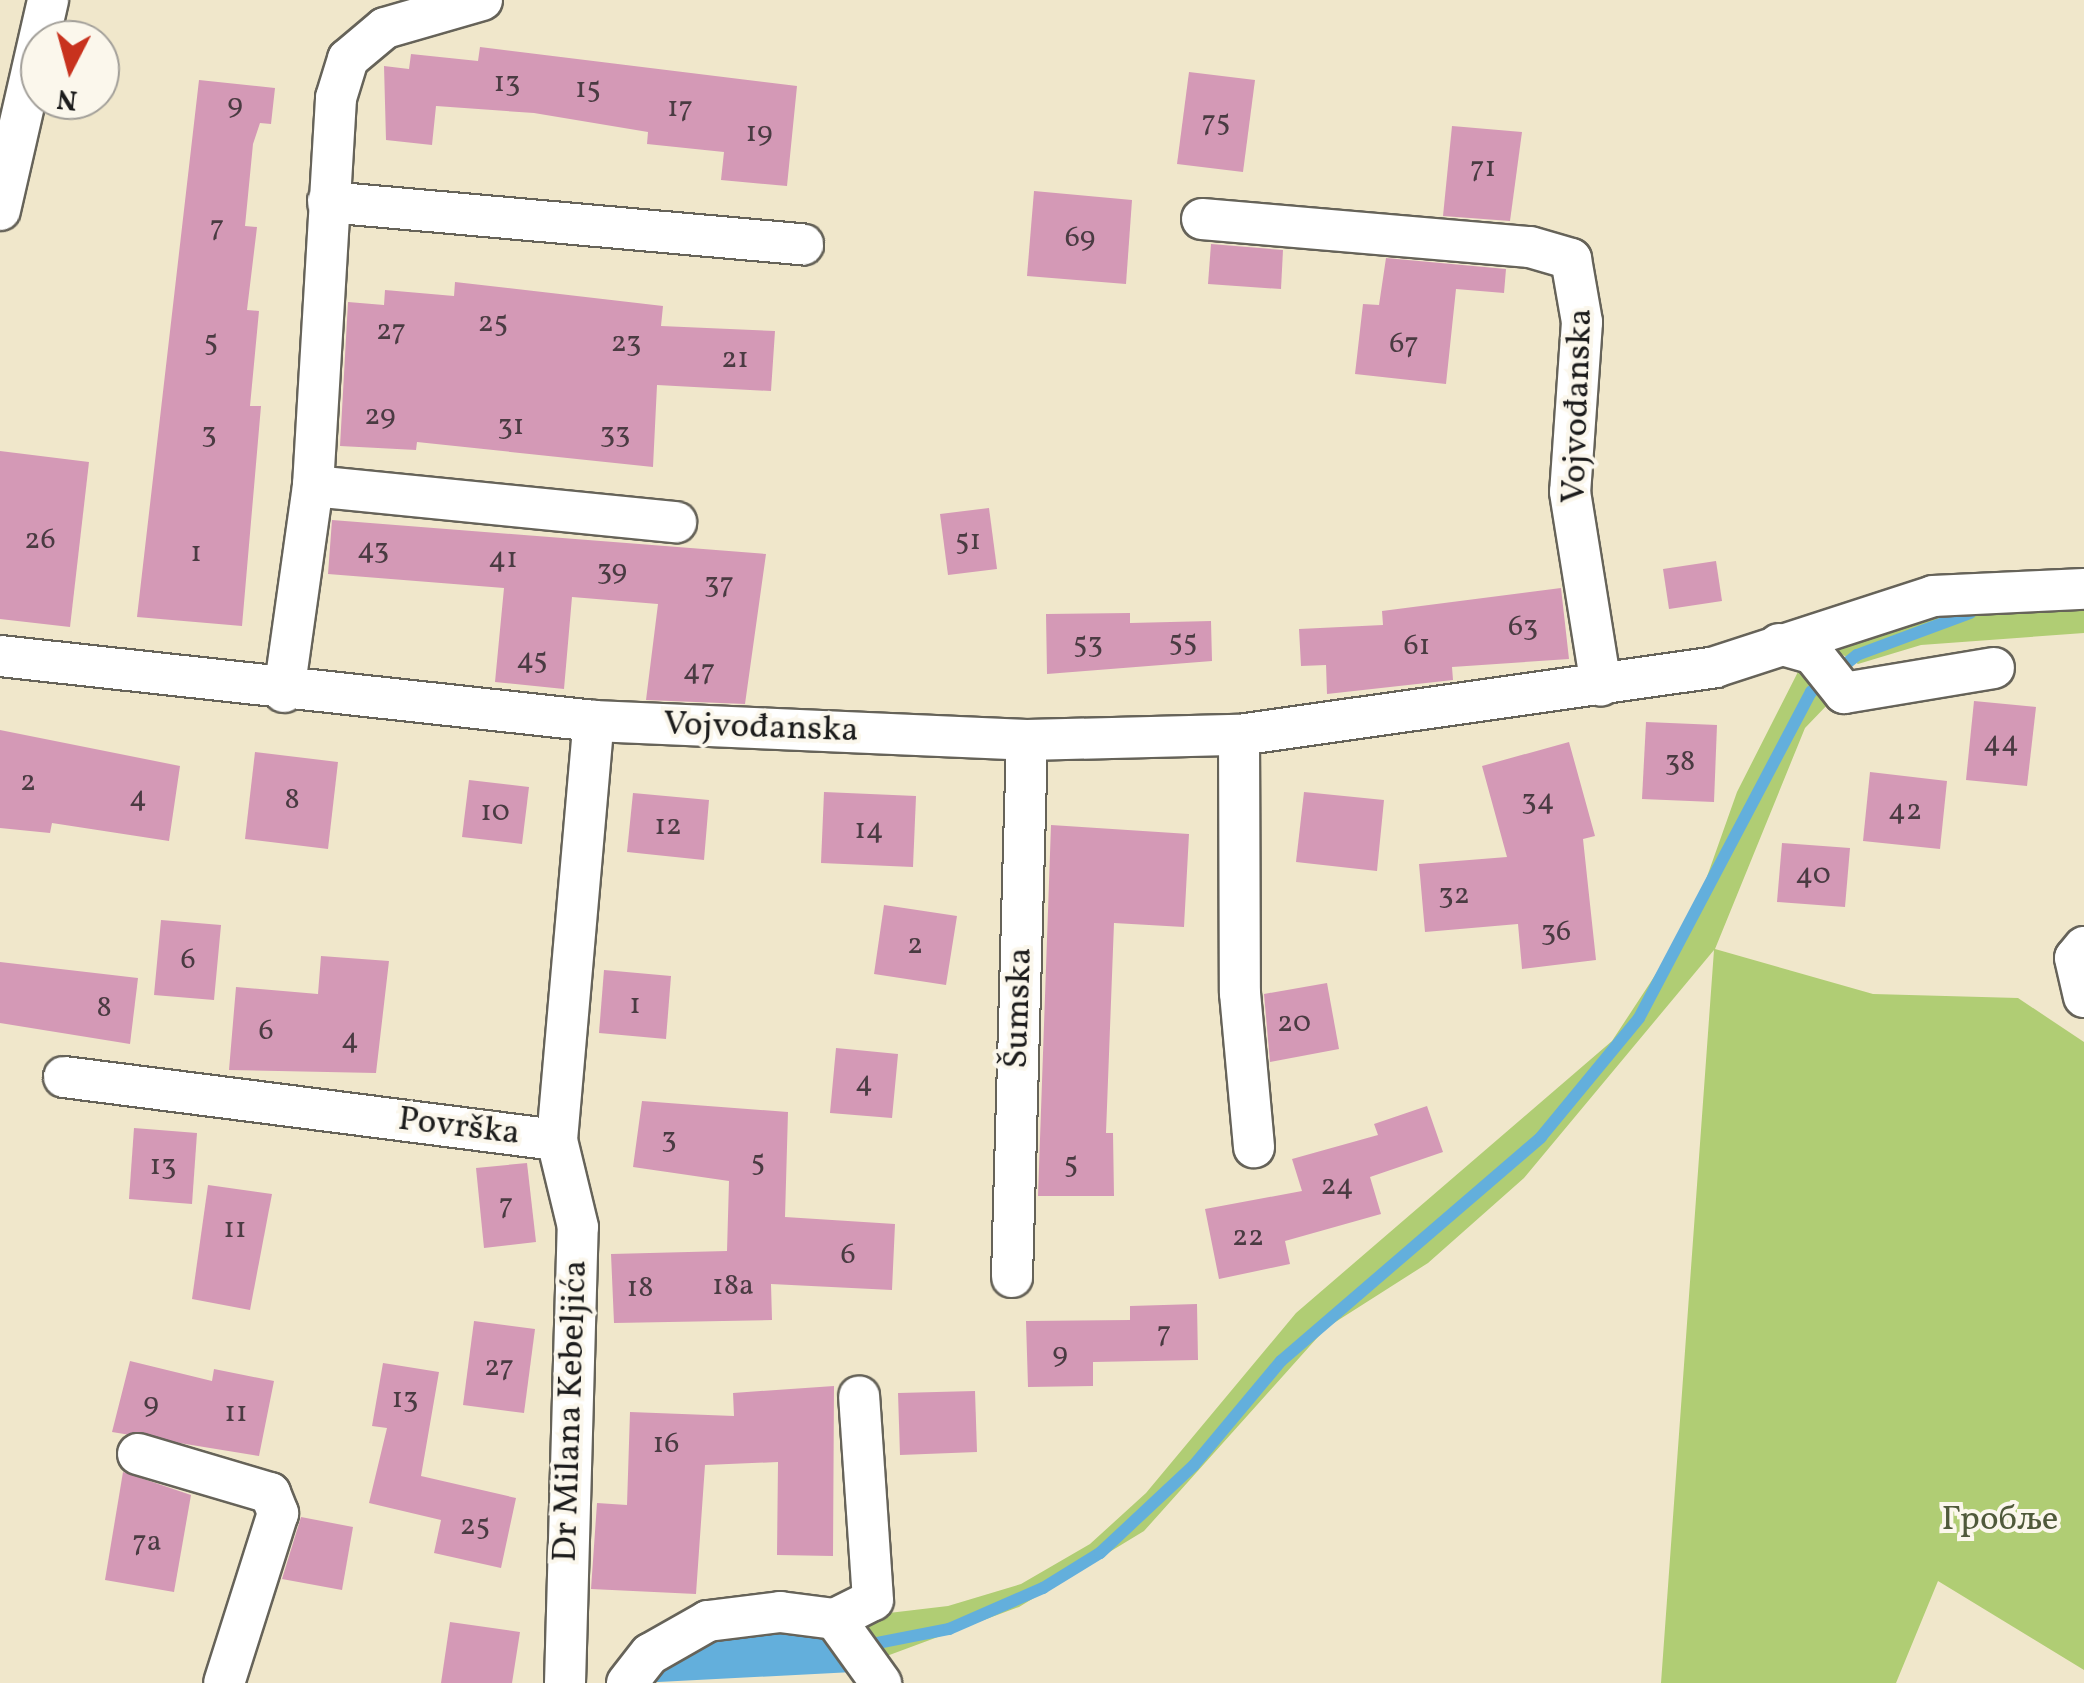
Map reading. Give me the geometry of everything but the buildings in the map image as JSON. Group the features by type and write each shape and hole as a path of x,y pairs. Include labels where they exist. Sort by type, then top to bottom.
{"street":[{"path":"0,210 48,0"},
{"path":"284,692 313,486 328,202 348,59 385,28 470,4"},
{"path":"328,202 803,244"},
{"name":"Vojvođanska","path":"1202,219 1530,247 1571,259 1582,322 1570,492 1600,686"},
{"path":"313,486 676,522"},
{"name":"Vojvođanska","path":"0,656 284,692 594,721 1027,740 1238,735 1715,667 1796,649 1933,596 2084,589"},
{"path":"1796,649 1844,693 1994,668"},
{"name":"Površka","path":"64,1077 556,1140 594,721"},
{"path":"1238,735 1240,993 1254,1147"},
{"name":"Šumska","path":"1012,1277 1027,740"},
{"path":"2084,947 2075,958 2084,997"},
{"name":"Dr Milana Kebeljića","path":"556,1140 578,1227 565,1683"},
{"path":"627,1683 650,1654 708,1622 780,1612 836,1622 873,1600 859,1396"},
{"path":"138,1454 270,1493 278,1512 224,1683"},
{"path":"836,1622 877,1677"}],"green space":[{"path":"2084,607 2084,633 1921,645 1858,664 1825,644 1894,617"},
{"name":"Гробље","path":"1804,660 1830,702 1805,728 1715,949 1873,994 2018,998 2084,1042 2084,1670 1938,1581 1896,1683 1661,1683 1714,950 1524,1178 1428,1263 1326,1328 1144,1531 1019,1607 884,1657 855,1617 948,1606 1021,1584 1090,1544 1146,1493 1296,1313 1612,1041 1692,919 1737,792"}],"water":[{"path":"725,1632 826,1632 853,1672 639,1683"}],"waterway":[{"path":"862,1646 949,1629 1043,1588 1100,1553 1194,1465 1281,1361 1541,1137 1639,1018 1811,692 1857,655 1970,613"}]}
